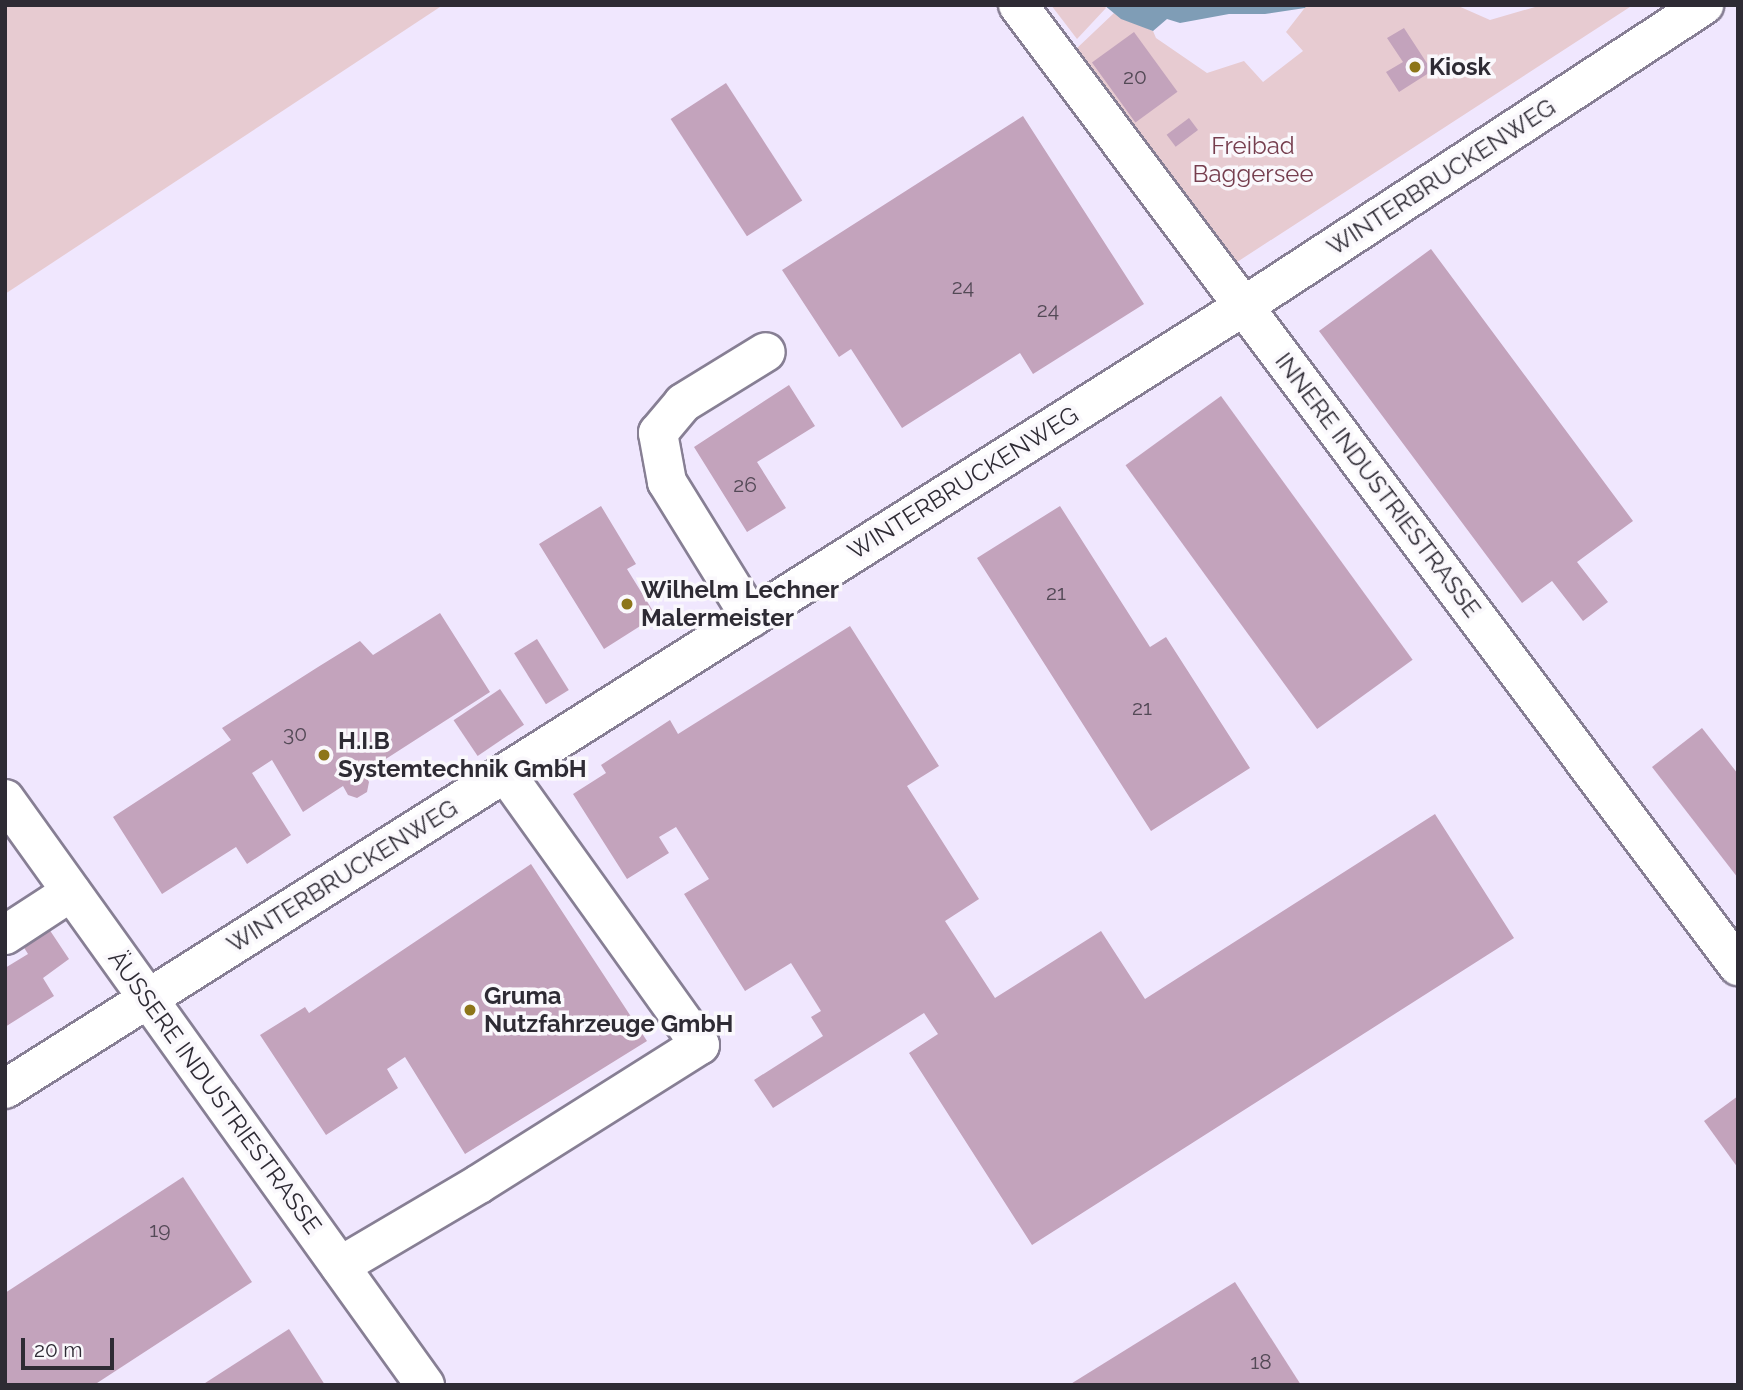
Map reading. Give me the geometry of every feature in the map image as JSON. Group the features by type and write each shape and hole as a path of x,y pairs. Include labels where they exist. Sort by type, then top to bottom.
{"street":[{"name":"INNERE INDUSTRIESTRASSE","path":"1018,5 1738,965"},
{"name":"WINTERBRUCKENWEG","path":"5,1089 1244,306 1704,5"},
{"path":"751,618 667,482 658,433 683,403 766,352"},
{"path":"340,1266 480,1184 700,1045 506,774"},
{"name":"ÄUSSERE INDUSTRIESTRASSE","path":"5,799 425,1385"},
{"path":"5,935 71,892"}],"green space":[{"path":"5,5 443,5 5,294"},
{"path":"1051,5 1104,5 1106,8 1077,39"},
{"name":"Freibad Baggersee","path":"1307,5 1456,5 1490,20 1542,5 1633,5 1234,264 1075,50 1114,13 1153,31 1156,38 1207,73 1244,61 1263,82 1303,51 1286,32"}],"water":[{"path":"1104,5 1307,5 1305,8 1265,14 1229,14 1180,23 1167,19 1153,31 1121,19"}],"building":[{"path":"1404,28 1432,71 1399,92 1386,72 1403,62 1387,38"},
{"path":"1134,32 1177,92 1135,122 1092,63"},
{"path":"726,83 802,200 747,236 671,119"},
{"path":"1023,116 1144,304 1033,374 1020,353 902,428 851,349 839,357 782,270"},
{"path":"1189,118 1198,130 1176,147 1167,135"},
{"path":"1431,249 1633,521 1577,562 1608,602 1583,621 1552,581 1522,603 1319,331"},
{"path":"789,385 815,426 757,462 786,508 747,532 694,447"},
{"path":"1221,396 1413,660 1317,729 1126,465"},
{"path":"601,506 636,564 627,569 656,616 604,649 539,544"},
{"path":"1060,506 1150,647 1166,637 1250,768 1151,831 977,558"},
{"path":"440,613 490,692 364,773 369,782 367,792 357,798 348,795 343,786 303,812 272,760 252,773 291,835 247,864 236,847 162,894 113,817 231,740 222,728 318,667 360,641 373,655"},
{"path":"850,626 939,766 907,786 979,899 945,921 995,998 1101,931 1145,999 1435,814 1514,938 1032,1245 909,1053 938,1034 924,1013 773,1108 754,1080 823,1036 811,1017 821,1011 791,963 745,991 684,894 709,879 676,827 659,837 669,853 627,879 573,794 606,773 601,765 670,720 678,734"},
{"path":"537,639 569,690 546,704 514,653"},
{"path":"500,689 524,725 478,756 454,720"},
{"path":"1702,728 1738,774 1738,878 1652,767"},
{"name":"Gruma Nutzfahrzeuge GmbH","path":"531,864 647,1041 465,1154 405,1057 387,1069 398,1088 326,1135 260,1035 305,1007 309,1013"},
{"path":"49,929 69,959 43,978 54,996 5,1027 5,968 28,954 23,946"},
{"path":"1738,1096 1738,1168 1704,1121"},
{"path":"183,1177 252,1282 94,1385 5,1385 5,1293"},
{"path":"1235,1282 1301,1385 1069,1385"},
{"path":"289,1329 325,1385 202,1385"}],"place":[{"name":"Kiosk","path":"1415,67"},
{"name":"Wilhelm Lechner Malermeister","path":"627,604"},
{"name":"H.I.B Systemtechnik GmbH","path":"324,755"},
{"name":"Gruma Nutzfahrzeuge GmbH","path":"470,1010"}]}
